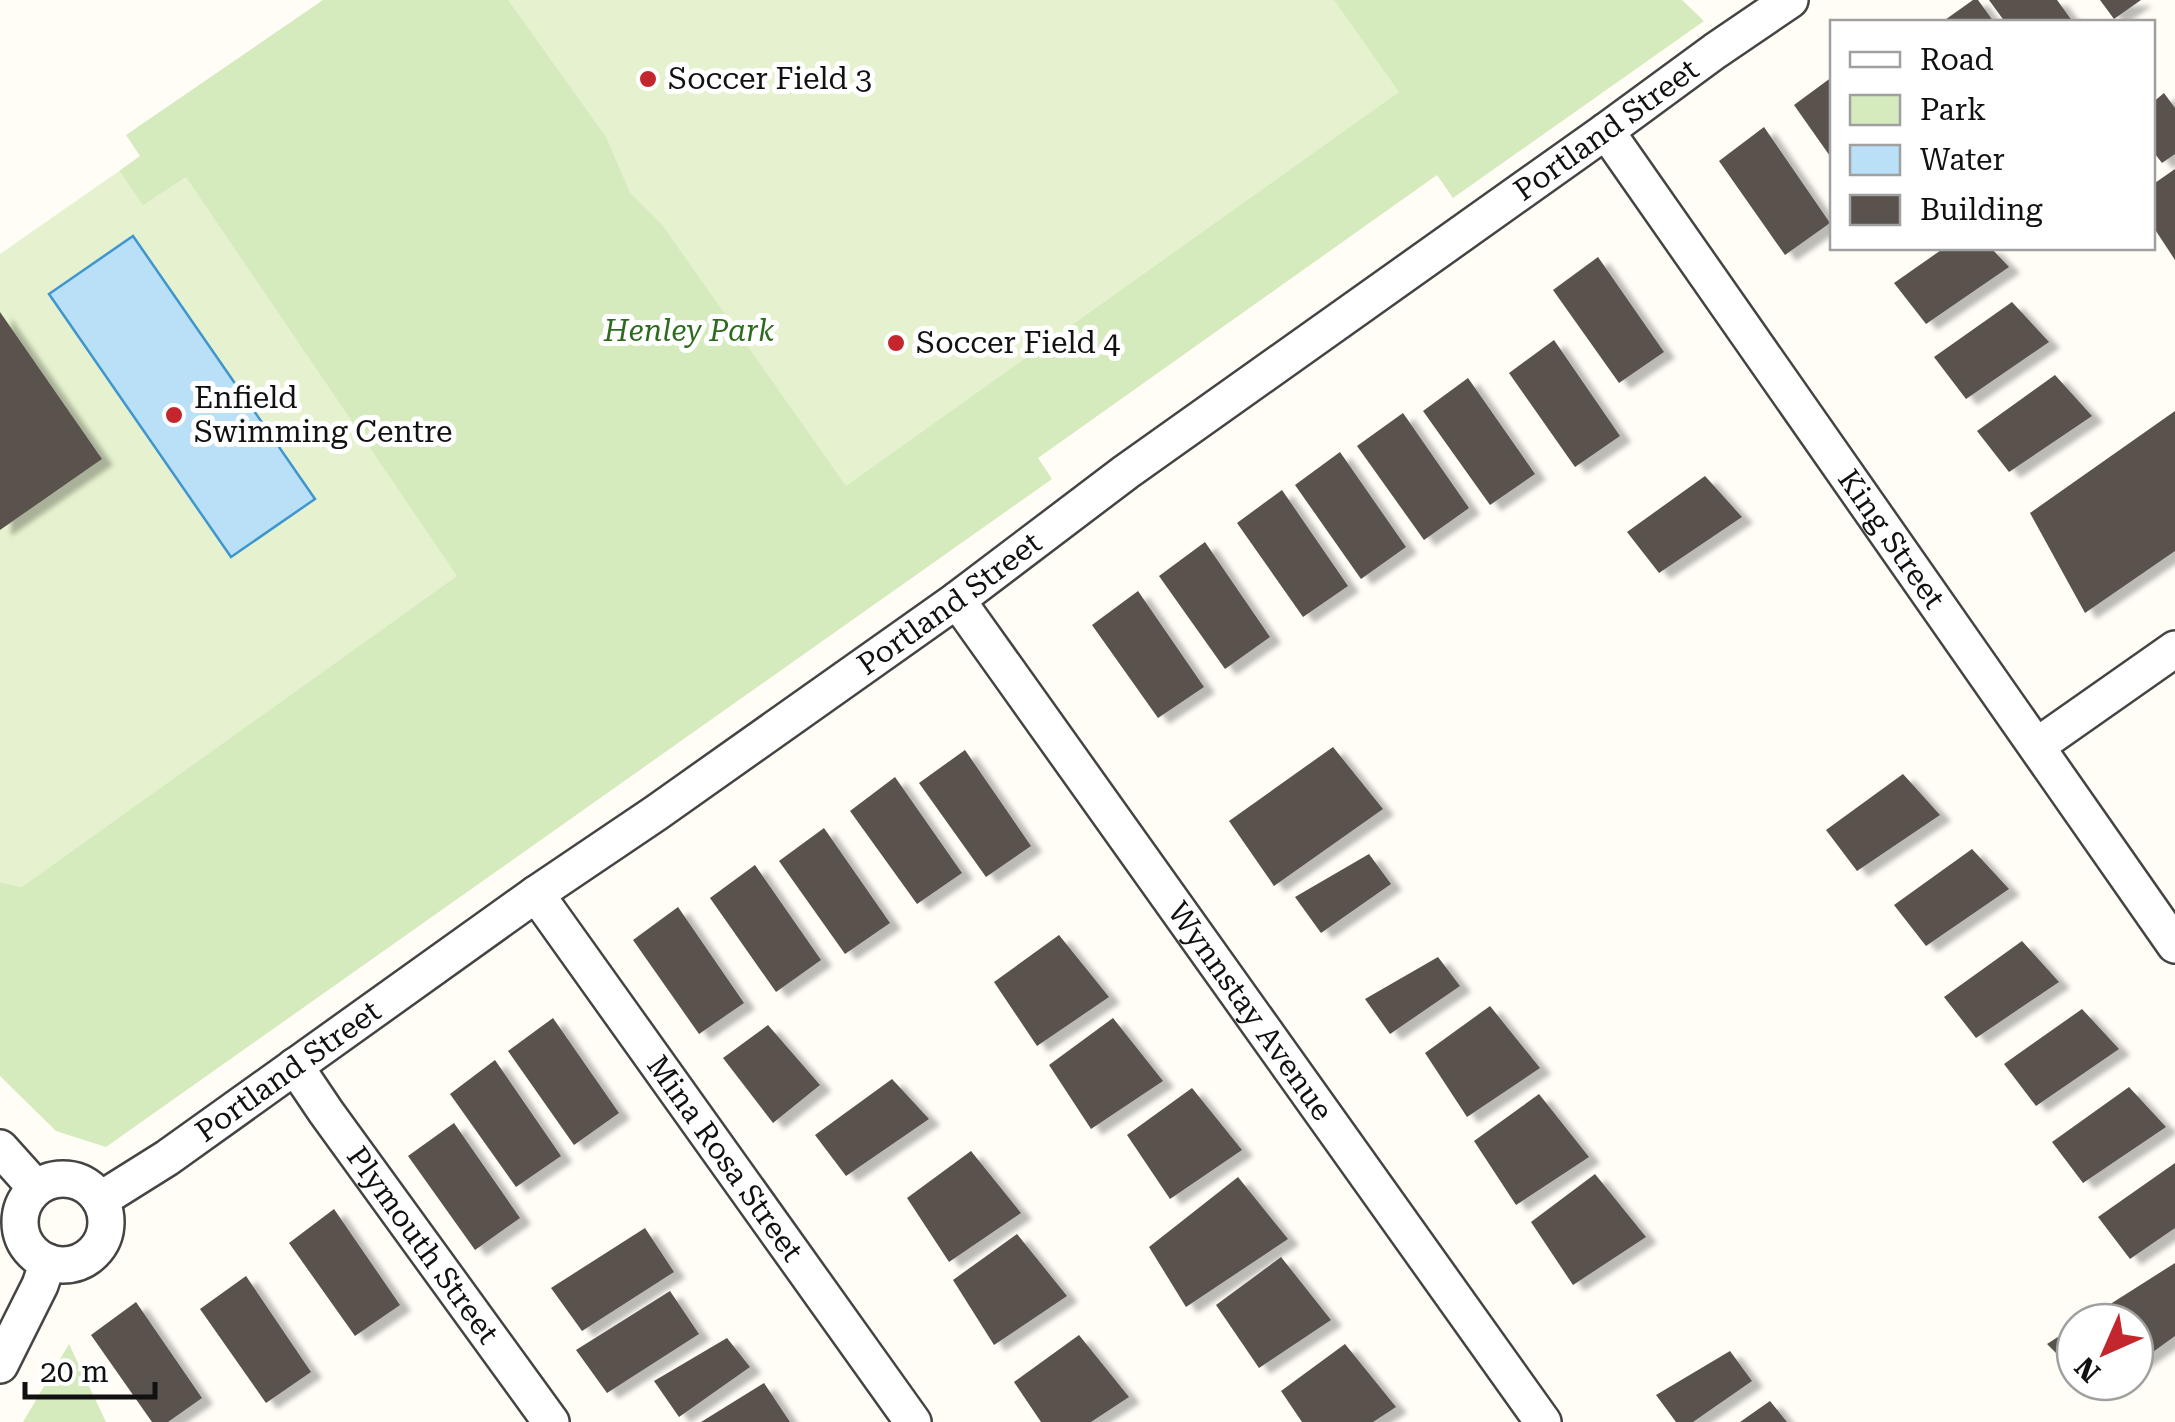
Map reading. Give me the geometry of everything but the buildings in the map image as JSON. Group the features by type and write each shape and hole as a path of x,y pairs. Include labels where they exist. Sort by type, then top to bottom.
{"street":[{"name":"Portland Street","path":"100,1200 167,1158 957,600 1141,461 1790,0"},
{"name":"King Street","path":"1606,131 2175,945"},
{"name":"Wynnstay Avenue","path":"957,600 1543,1422"},
{"path":"2037,746 2175,649"},
{"name":"Mina Rosa Street","path":"536,894 913,1422"},
{"name":"Plymouth Street","path":"295,1066 551,1422"},
{"path":"0,1148 36,1188"},
{"path":"52,1180 70,1180 88,1186 100,1200 106,1225 101,1242 90,1255 66,1264 48,1262 30,1248 21,1228 23,1206 36,1188 52,1180"},
{"path":"0,1365 48,1262"}],"green space":[{"name":"Henley Park","path":"323,0 1682,0 1704,21 1453,198 1437,175 1038,458 1052,479 106,1147 56,1131 0,1076 0,882 22,887 185,178 143,206 119,171 140,156 126,135"},
{"name":"Soccer Field 4","path":"508,0 1334,0 1399,92 846,486 663,226 630,193 606,137"},
{"name":"Enfield Swimming Centre","path":"119,171 143,205 186,177 457,576 22,887 0,882 0,254"},
{"path":"69,1344 106,1422 23,1422"}],"water":[{"path":"133,236 315,499 231,557 49,294"}],"place":[{"name":"Soccer Field 3","path":"648,79"},
{"name":"Soccer Field 4","path":"896,343"},
{"name":"Enfield Swimming Centre","path":"174,415"}]}
